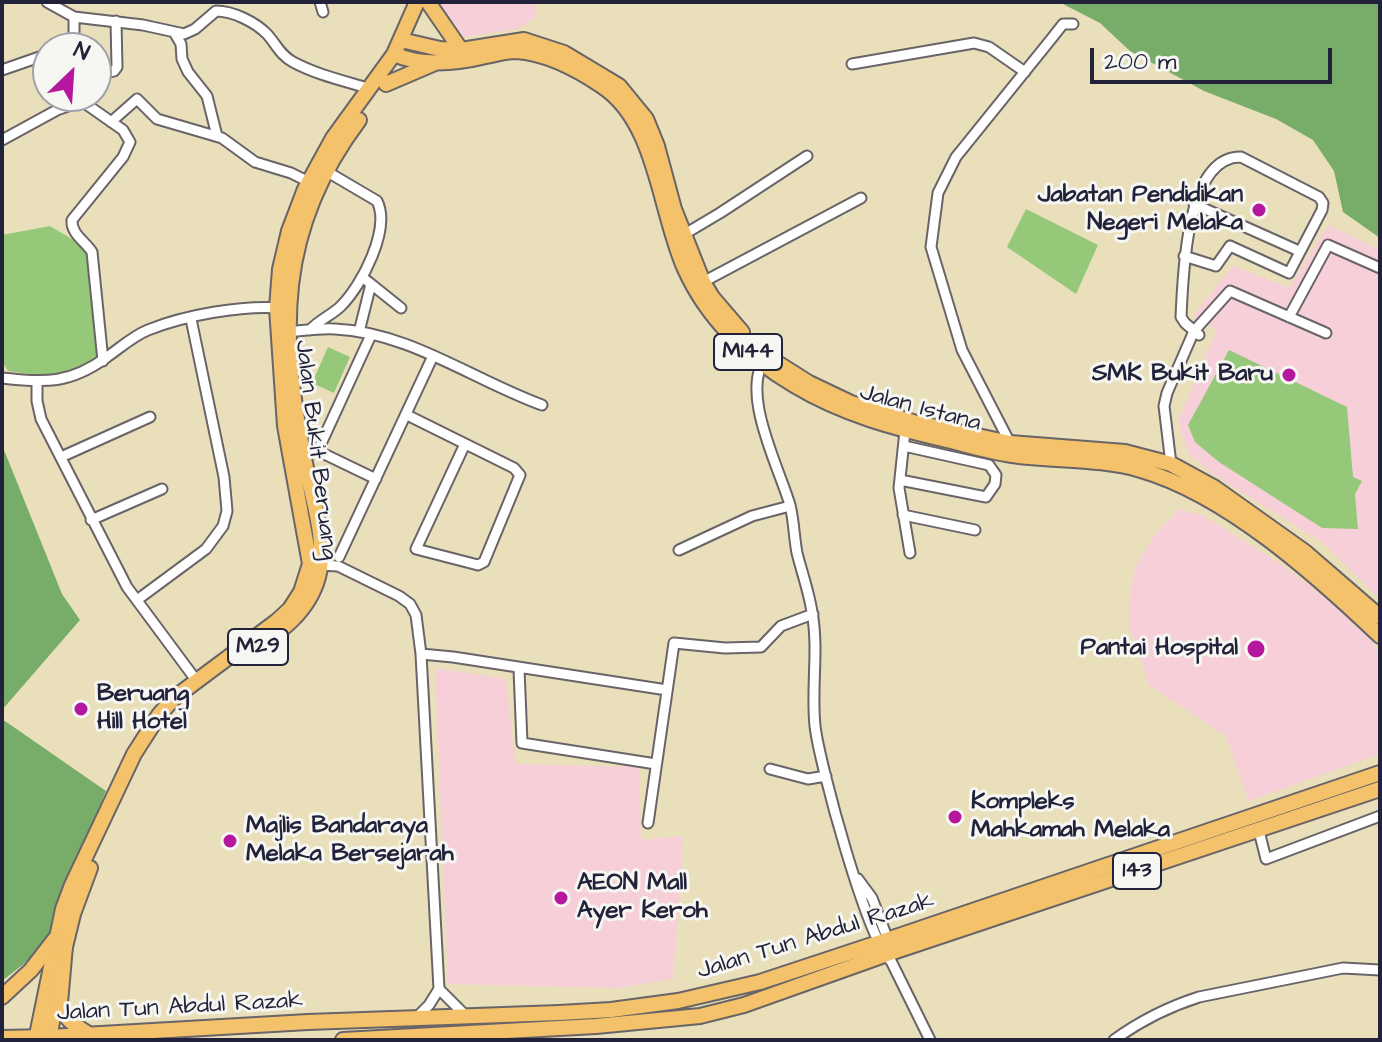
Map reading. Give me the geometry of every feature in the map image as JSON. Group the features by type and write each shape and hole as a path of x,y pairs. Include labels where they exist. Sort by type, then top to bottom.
{"main road":[{"name":"Jalan Bukit Beruang","path":"405,42 417,2"},
{"name":"Jalan Bukit Beruang","path":"282,308 300,232 326,171 398,56 427,2"},
{"path":"427,2 461,50"},
{"name":"Jalan Istana","path":"405,42 461,50 524,40 564,53 619,86 646,119 683,235 703,282 730,320 764,359 851,403 1010,449 1125,452 1171,464 1215,488 1305,552 1380,617"},
{"name":"Jalan Istana","path":"398,56 435,63 514,51 535,54 561,63 614,95 639,127 669,227 700,297 720,324 792,384 846,413 904,438 1010,449 1145,471 1218,507 1299,564 1380,636"},
{"path":"379,86 435,63"},
{"name":"Jalan Bukit Beruang","path":"43,1039 72,885 134,754 174,698 290,609 301,592 310,564 285,426 280,269 289,231 309,182 333,138 379,86"},
{"name":"Jalan Bukit Beruang","path":"60,942 83,884 155,735 174,710 281,631 296,617 315,587 321,545 283,332"},
{"path":"1103,464 1124,462 1158,469 1166,469 1171,464 1176,476 1198,487 1218,507"},
{"path":"1320,792 1338,781 1380,765"},
{"name":"Jalan Tun Abdul Razak","path":"343,1040 587,1027 700,1016 744,1005 1320,792 1380,773"},
{"name":"Jalan Tun Abdul Razak","path":"2,1038 43,1039 465,1015 611,1010 678,1001 887,950 1380,789"},
{"path":"2,997 60,942"},
{"path":"60,942 62,1011 73,1024 90,1035"},
{"path":"564,1040 587,1027"},
{"path":"484,1032 521,1040"}],"street":[{"path":"47,2 74,17 116,21 184,34 195,29 215,6 257,26 279,51 295,63 379,86"},
{"path":"74,17 74,32"},
{"path":"112,71 117,67 116,21"},
{"path":"1010,449 962,350 931,247 938,193 956,157 1063,24 1073,24"},
{"path":"174,32 181,44 182,59 188,72 207,96 217,136"},
{"path":"852,64 974,43 989,47 1025,72"},
{"path":"2,70 32,60"},
{"path":"111,122 133,99 137,99 157,119 217,136 255,162 309,182"},
{"path":"2,140 53,112"},
{"path":"99,112 129,137 129,148 72,220 72,227 92,252 103,361"},
{"path":"683,235 807,156"},
{"path":"1184,256 1216,266 1230,246 1289,273 1323,203 1319,197 1241,157 1229,157 1214,168 1194,204 1184,256 1181,317 1198,330"},
{"path":"310,330 340,307 362,277 379,233 379,204 326,171"},
{"path":"703,282 861,198"},
{"path":"1194,204 1299,251"},
{"path":"1289,317 1328,245 1380,268"},
{"path":"362,277 401,308"},
{"path":"359,332 371,284"},
{"path":"1171,464 1167,418 1172,395 1198,330 1230,291 1326,333"},
{"path":"2,378 37,382 65,380 103,361 146,331 252,306 282,308"},
{"path":"137,600 206,549 223,526 227,511 224,477 191,319"},
{"path":"283,332 359,332 400,341 542,405"},
{"path":"371,335 319,448 320,452 376,479"},
{"path":"339,557 433,356"},
{"path":"764,359 756,383 764,426 790,506 797,553 813,614 816,642 815,725 826,776 853,874 930,1040"},
{"path":"37,382 41,419 91,520 137,600 196,680"},
{"path":"407,415 514,468 520,475 484,562 474,564 416,549 465,444"},
{"path":"61,457 150,417"},
{"path":"900,480 986,497 995,484 995,471 989,465 904,438 900,480 910,553"},
{"path":"91,520 162,489"},
{"path":"679,550 752,516 790,506"},
{"path":"903,515 975,530"},
{"path":"320,565 338,566 399,596 410,604 416,615 421,654 439,989 416,1018"},
{"path":"648,823 675,642 725,648 761,647 781,626 813,614"},
{"path":"421,654 667,690"},
{"path":"519,669 522,743 656,764"},
{"path":"770,769 808,779 826,776"},
{"path":"1259,831 1266,859 1380,816"},
{"path":"853,874 872,898 887,950"},
{"path":"1114,1040 1176,1004 1199,997 1343,968 1380,970"},
{"path":"439,989 465,1015"}],"shaded area":[{"path":"438,2 534,2 537,16 517,29 464,37"},
{"name":"SMK Bukit Baru","path":"1328,225 1380,250 1380,599 1322,542 1214,475 1188,453 1178,421 1217,330 1193,316 1233,266 1289,288"},
{"name":"Pantai Hospital","path":"1179,509 1202,515 1282,565 1329,601 1372,641 1380,657 1380,754 1248,801 1226,736 1149,685 1129,626 1135,567 1154,536"},
{"path":"435,668 506,679 515,764 639,767 641,840 683,836 673,979 618,988 448,984"}],"green space":[{"path":"1059,2 1380,2 1380,238 1343,212 1334,171 1313,140 1276,119 1204,91 1130,51 1100,23"},
{"path":"1026,209 1098,245 1076,294 1007,247"},
{"path":"50,226 88,252 99,357 77,374 54,377 8,371 2,361 2,235"},
{"path":"328,347 350,357 334,393 312,383"},
{"path":"1229,350 1347,407 1353,477 1362,481 1355,494 1358,529 1322,528 1219,462 1195,442 1188,425"},
{"path":"2,445 62,594 80,620 2,710"},
{"path":"2,719 106,791 47,940 2,981"}],"place":[{"name":"Jabatan Pendidikan Negeri Melaka","path":"1259,210"},
{"name":"SMK Bukit Baru","path":"1289,375"},
{"name":"Pantai Hospital","path":"1256,649"},
{"name":"Beruang Hill Hotel","path":"81,709"},
{"name":"Kompleks Mahkamah Melaka","path":"955,817"},
{"name":"Majlis Bandaraya Melaka Bersejarah","path":"230,841"},
{"name":"AEON Mall Ayer Keroh","path":"561,898"}]}
